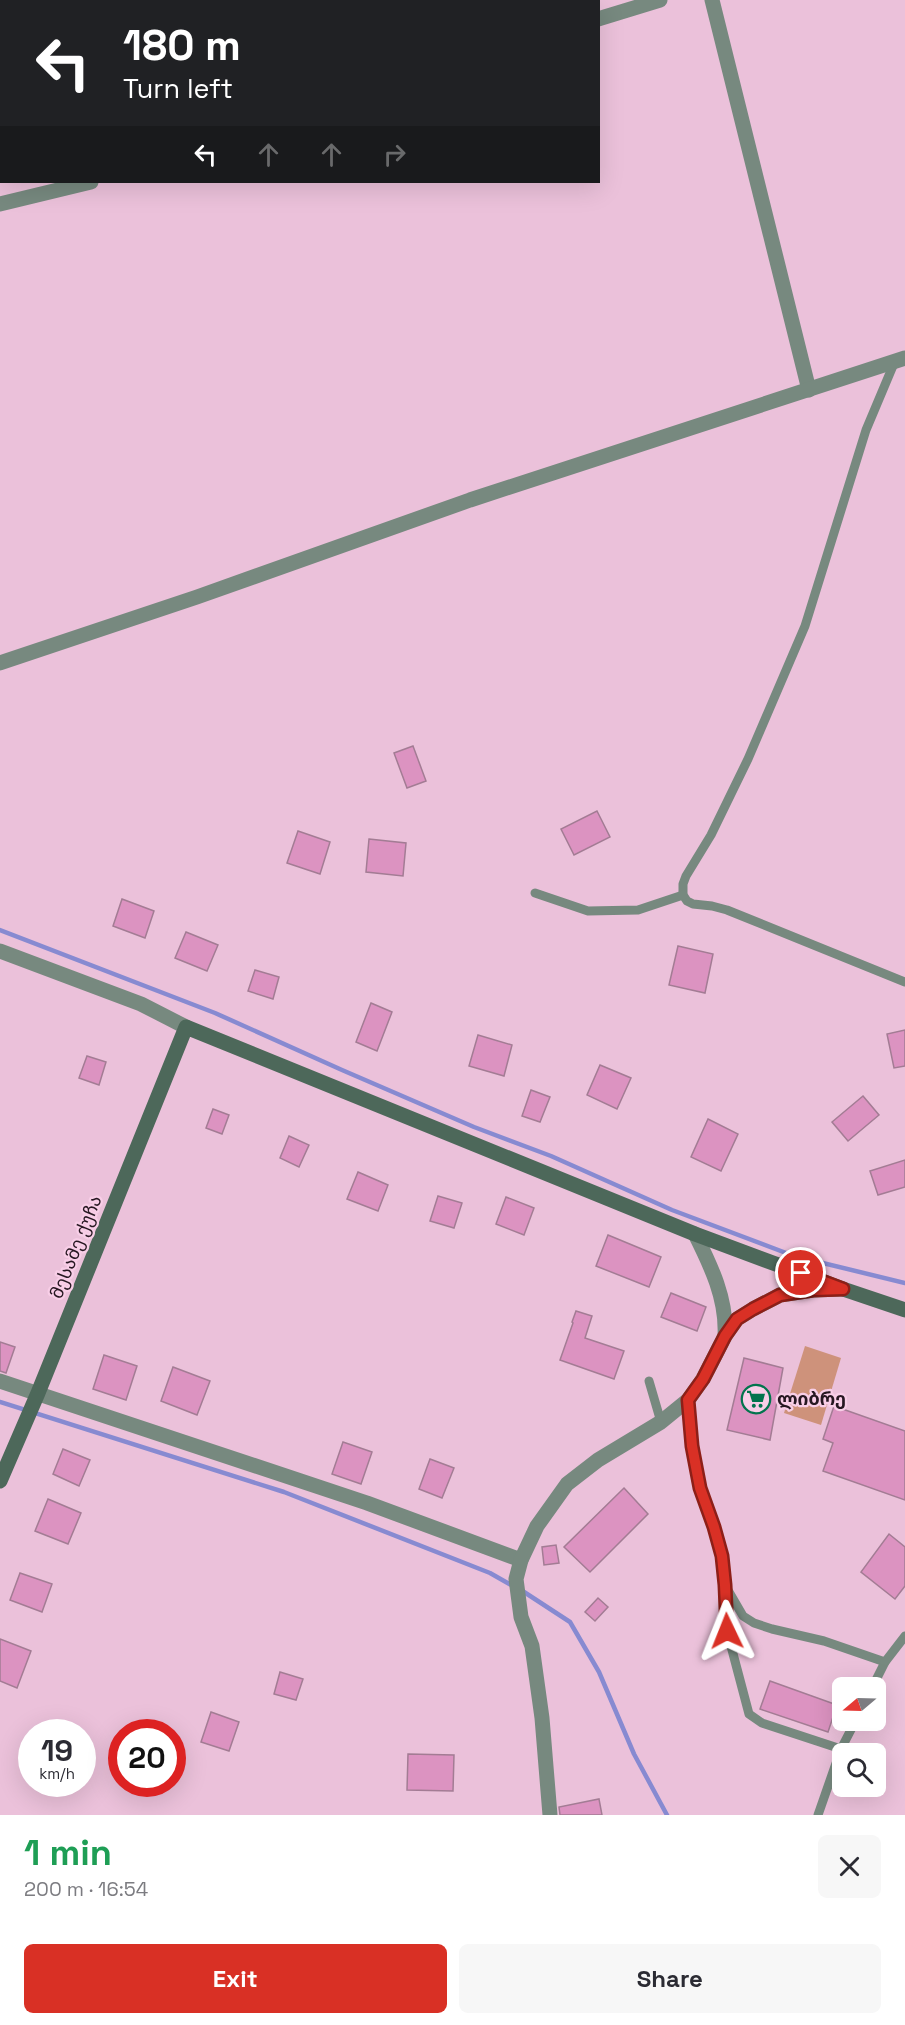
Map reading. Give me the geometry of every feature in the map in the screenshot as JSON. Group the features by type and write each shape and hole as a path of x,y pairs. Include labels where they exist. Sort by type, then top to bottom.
{"street":[{"path":"600,18 627,5 660,0"},
{"path":"712,0 809,390"},
{"path":"0,204 87,183"},
{"path":"0,663 197,597 470,500 900,359"},
{"path":"0,951 141,1004 186,1027 695,1234 905,1310"},
{"name":"მესამე ქუჩა","path":"0,1481 38,1393 186,1027"},
{"path":"695,1234 723,1300 725,1336"},
{"path":"550,1815 542,1718 532,1646 521,1617 516,1579 521,1560 537,1526 567,1484 598,1460 660,1422 688,1400 703,1379 725,1336 737,1319 780,1295 813,1290 843,1289"},
{"path":"0,1381 367,1503 521,1560"}],"lane":[{"path":"900,359 866,430 805,626 743,769 711,835 686,876 683,895 693,904 727,910 905,982"},
{"path":"535,893 588,911 638,910 683,895"},
{"path":"649,1381 660,1422"},
{"path":"688,1400 692,1446 698,1478 722,1556 727,1631 749,1714 762,1724 832,1746"},
{"path":"725,1585 743,1616 754,1623 824,1641 885,1662"},
{"path":"878,1677 885,1662 905,1636"},
{"path":"818,1815 832,1775"}],"shaded area":[{"path":"805,1346 841,1358 821,1425 784,1413"}],"building":[{"path":"413,746 426,781 407,788 394,753"},
{"path":"597,811 610,837 574,855 561,829"},
{"path":"298,831 330,842 320,874 287,863"},
{"path":"369,839 406,843 403,876 366,872"},
{"path":"122,899 154,911 145,938 113,926"},
{"path":"186,932 218,945 207,971 175,958"},
{"path":"678,946 713,954 705,993 669,985"},
{"path":"255,970 279,977 273,999 248,991"},
{"path":"371,1003 392,1012 377,1051 356,1042"},
{"path":"905,1030 905,1066 894,1068 887,1034"},
{"path":"478,1035 512,1045 504,1076 469,1066"},
{"path":"87,1056 106,1062 99,1085 79,1078"},
{"path":"600,1065 631,1078 617,1109 587,1095"},
{"path":"531,1090 550,1097 540,1122 522,1116"},
{"path":"863,1096 879,1115 848,1141 832,1122"},
{"path":"213,1109 229,1115 222,1134 206,1128"},
{"path":"708,1119 738,1134 721,1171 691,1157"},
{"path":"289,1136 309,1145 299,1167 280,1158"},
{"path":"905,1160 905,1187 878,1195 870,1171"},
{"path":"358,1172 388,1185 378,1211 347,1199"},
{"path":"438,1196 462,1203 454,1228 430,1221"},
{"path":"506,1197 534,1208 524,1235 496,1224"},
{"path":"608,1235 661,1257 649,1287 596,1266"},
{"path":"671,1293 706,1307 697,1331 661,1317"},
{"path":"576,1311 592,1316 585,1338 624,1351 614,1379 560,1360"},
{"path":"0,1342 15,1347 6,1373 0,1371"},
{"path":"104,1355 137,1366 126,1400 93,1389"},
{"name":"ლიბრე","path":"744,1358 783,1368 770,1440 727,1430"},
{"path":"173,1367 210,1381 197,1415 161,1401"},
{"path":"834,1406 905,1431 905,1500 823,1471 833,1443 823,1439"},
{"path":"343,1442 372,1452 361,1484 332,1474"},
{"path":"63,1449 90,1460 79,1486 53,1474"},
{"path":"430,1459 454,1468 442,1498 419,1489"},
{"path":"624,1488 648,1514 590,1572 564,1547"},
{"path":"48,1499 81,1513 68,1544 35,1531"},
{"path":"889,1534 905,1547 905,1586 895,1599 861,1572"},
{"path":"556,1545 559,1563 544,1565 542,1547"},
{"path":"20,1573 52,1584 42,1612 10,1600"},
{"path":"598,1598 608,1607 595,1621 585,1612"},
{"path":"0,1639 31,1651 17,1688 0,1681"},
{"path":"280,1672 303,1679 296,1700 274,1694"},
{"path":"770,1681 832,1703 832,1720 828,1732 760,1709"},
{"path":"211,1712 239,1722 229,1751 201,1742"},
{"path":"408,1754 454,1755 453,1791 407,1790"},
{"path":"599,1799 602,1815 560,1815 559,1807"}],"waterway":[{"path":"0,930 215,1013 474,1127 551,1156 672,1210 794,1256 905,1283"},
{"path":"0,1402 284,1492 490,1573 513,1586"},
{"path":"521,1590 570,1622 599,1672 634,1754 667,1815"}],"place":[{"name":"ლიბრე","path":"756,1399"}],"route":[{"path":"727,1631 722,1556 700,1488 692,1446 688,1400 703,1379 725,1336 737,1319 780,1295 813,1290 843,1289 801,1273"}]}
